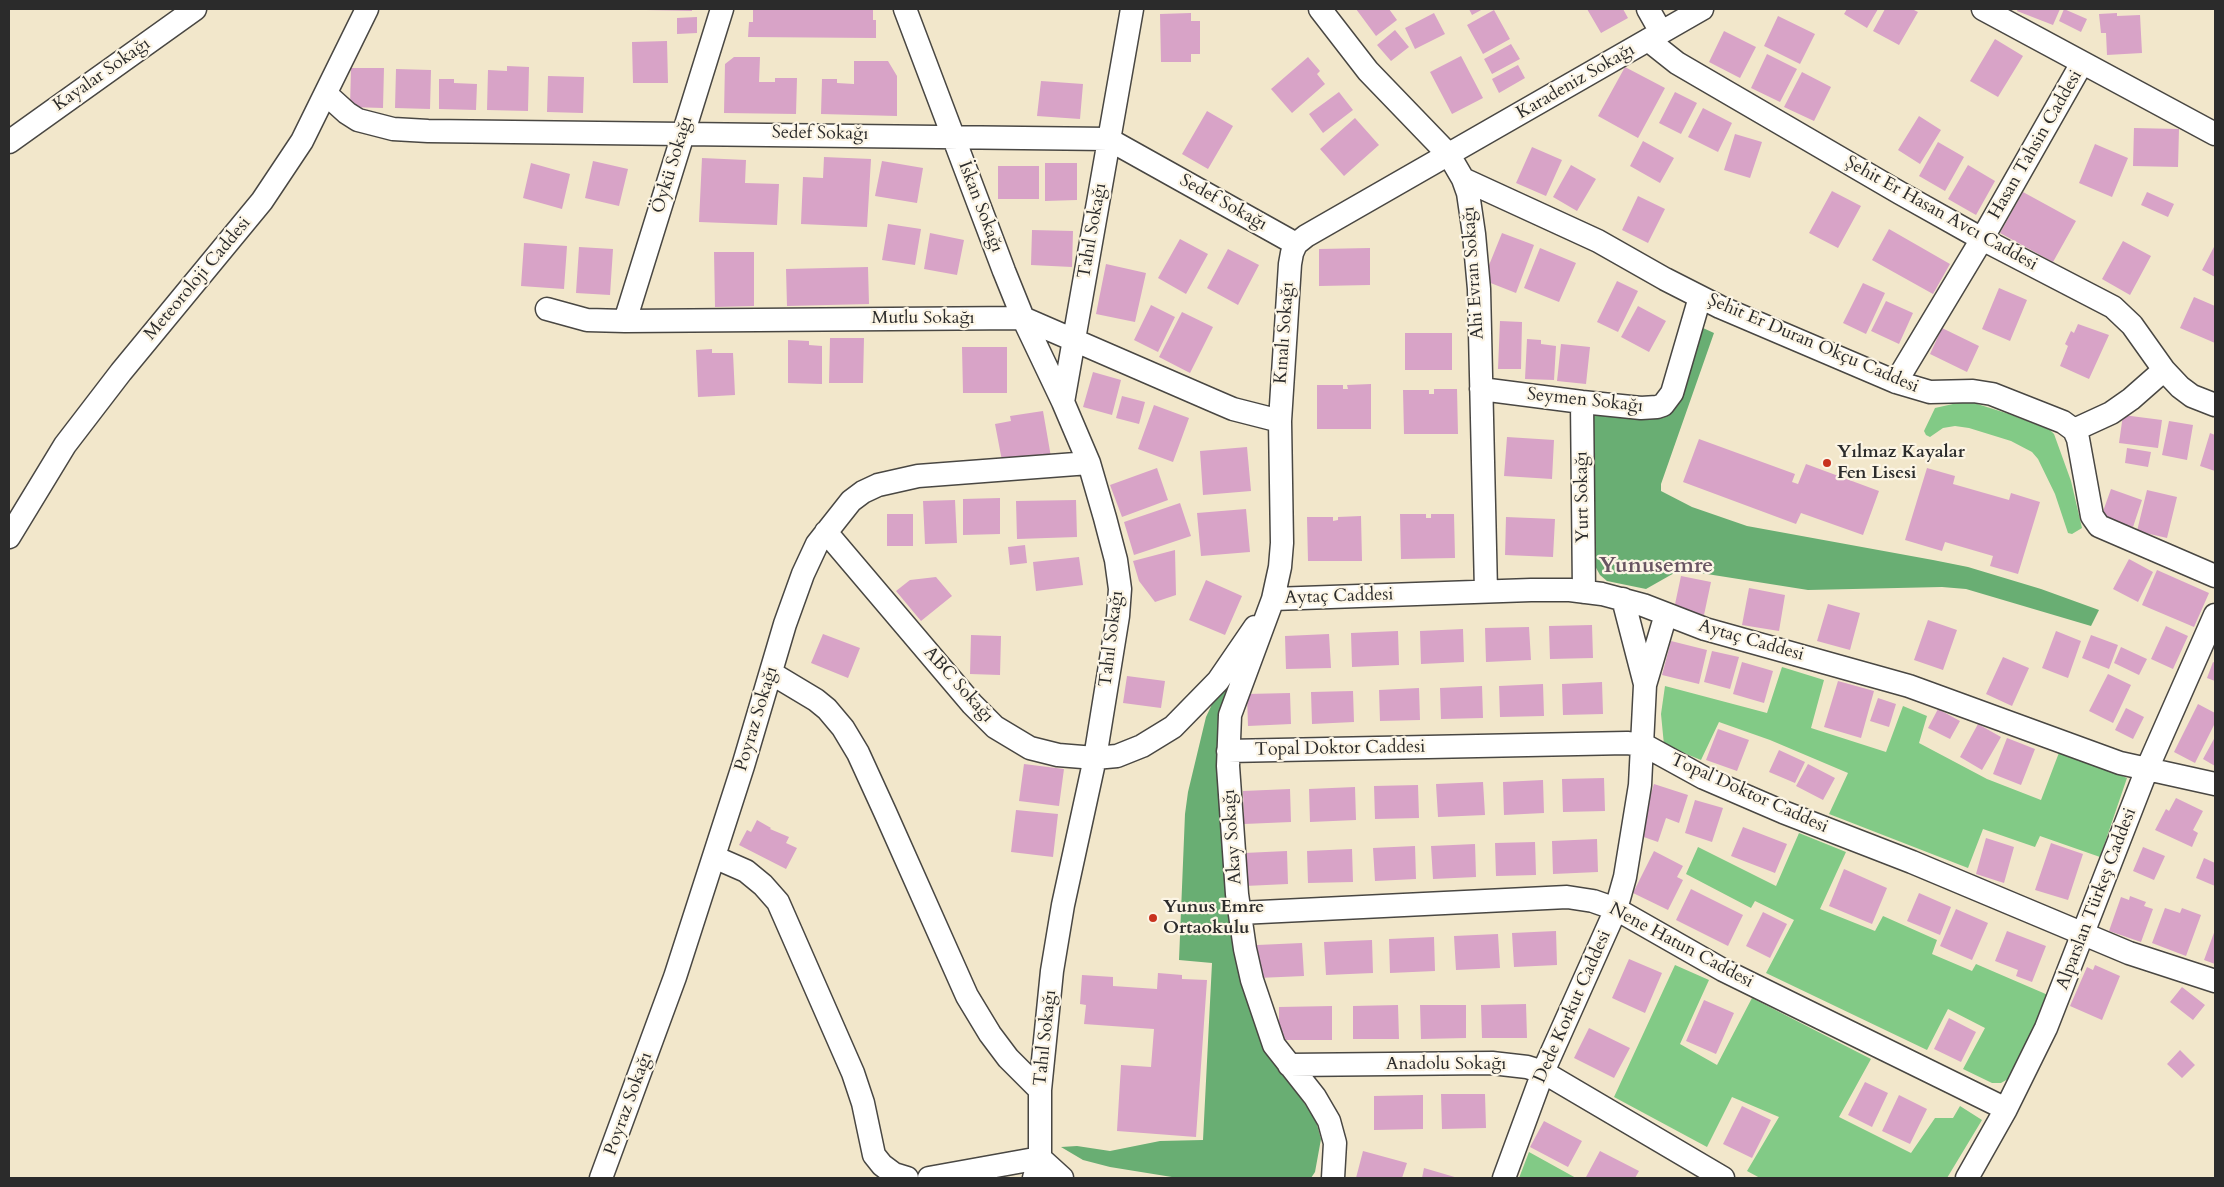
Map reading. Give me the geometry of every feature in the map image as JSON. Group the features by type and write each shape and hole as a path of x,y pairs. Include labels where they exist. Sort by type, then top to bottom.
{"street":[{"name":"Kayalar Sokağı","path":"9,142 195,9"},
{"name":"Meteoroloji Caddesi","path":"9,537 65,445 121,372 262,201 302,140 367,9"},
{"name":"Öykü Sokağı","path":"624,321 722,9"},
{"name":"İskan Sokağı","path":"905,9 1023,318 1063,402"},
{"name":"Tahıl Sokağı","path":"1037,1168 1040,1090 1052,971 1063,905 1095,758 1118,616 1120,589 1108,526 1089,463 1063,402 1132,9"},
{"name":"Ahi Evran Sokağı","path":"1320,9 1368,71 1449,155 1463,179 1468,193 1477,261 1486,591"},
{"path":"1648,9 1654,36"},
{"name":"Karadeniz Sokağı","path":"1449,155 1702,9"},
{"path":"1983,9 2215,134"},
{"name":"Şehit Er Hasan Avcı Caddesi","path":"1654,36 1678,63 1982,239 2113,307 2132,325 2164,370 2180,387 2192,396 2215,405"},
{"name":"Hasan Tahsin Caddesi","path":"1896,382 1982,239 2082,63"},
{"name":"Sedef Sokağı","path":"326,94 347,113 358,120 393,129 1108,139 1296,244"},
{"path":"1296,244 1306,236 1449,155"},
{"name":"Şehit Er Duran Okçu Caddesi","path":"1463,179 1598,241 1664,280 1700,297 1896,382 1930,392 1973,391 1992,394 2064,422 2074,430"},
{"name":"Kınalı Sokağı","path":"1273,599 1282,543 1280,421 1290,264 1296,244"},
{"name":"Seymen Sokağı","path":"1481,389 1582,402 1657,408 1663,405 1672,393 1700,297"},
{"name":"Mutlu Sokağı","path":"547,309 587,320 624,321 1023,318 1233,409 1280,421"},
{"path":"2164,370 2131,399 2111,413 2074,430 2078,440 2092,516 2099,526 2215,576"},
{"name":"Yurt Sokağı","path":"1582,402 1584,592"},
{"name":"Poyraz Sokağı","path":"601,1178 675,977 803,574 817,544 851,501 863,492 878,485 918,476 1089,463"},
{"name":"ABC Sokağı","path":"826,532 972,704 995,727 1030,748 1058,755 1095,758 1117,756 1142,746 1172,727 1218,680 1273,599"},
{"name":"Aytaç Caddesi","path":"1273,599 1552,590 1584,592 1622,599 1705,629 1910,686 2120,763 2215,784"},
{"name":"Akay Sokağı","path":"1273,599 1230,715 1228,751 1240,913 1245,949 1262,1016 1274,1046 1315,1096 1329,1121 1334,1143 1333,1178"},
{"name":"Dede Korkut Caddesi","path":"1622,599 1645,685"},
{"name":"Dede Korkut Caddesi","path":"1504,1178 1544,1072 1616,909 1631,847 1640,785 1644,745 1645,685 1666,614"},
{"name":"Alparslan Türkeş Caddesi","path":"1967,1178 2006,1109 2046,1028 2148,769 2215,615"},
{"path":"771,673 816,700 827,709 843,728 862,761 967,996 990,1034 1008,1058 1040,1090"},
{"name":"Topal Doktor Caddesi","path":"1228,751 1644,745 1687,770 1742,795 1912,862 2129,953 2215,981"},
{"path":"714,857 746,872 764,885 778,902 853,1073 863,1103 874,1155 882,1165 894,1174 907,1178"},
{"name":"Nene Hatun Caddesi","path":"1240,913 1566,897 1593,902 1616,909 1723,970 2006,1109"},
{"name":"Anadolu Sokağı","path":"1289,1065 1492,1063 1515,1065 1544,1072 1723,1178"},
{"path":"930,1178 1037,1168 1062,1178"}],"green space":[{"path":"1703,328 1714,333 1661,484 1661,491 1692,507 1747,526 1968,567 2041,589 2099,610 2091,626 1966,589 1942,587 1808,590 1688,571 1676,572 1646,589 1607,581 1600,575 1595,566 1593,412 1663,418 1671,412"},
{"path":"1971,402 2009,414 2050,430 2054,434 2071,481 2082,528 2072,534 2068,533 2055,494 2038,459 2032,452 2011,441 1969,428 1955,426 1943,428 1930,437 1926,435 1924,431 1935,408"},
{"path":"1246,659 1226,859 1295,1089 1316,1121 1321,1139 1315,1172 1311,1178 1178,1178 1110,1167 1083,1160 1061,1147 1077,1146 1110,1151 1160,1141 1203,1140 1212,963 1179,960 1185,814 1188,792 1206,717 1214,700"},
{"path":"1782,667 1824,680 1811,728 1886,752 1903,706 1927,716 1919,743 1987,779 2041,800 2060,750 2127,778 2100,857 2040,836 2035,847 1983,829 1968,868 1829,814 1848,773 1770,740 1719,722 1701,760 1664,745 1661,714 1665,686 1767,713"},
{"path":"1799,833 1846,852 1820,909 1875,931 1883,916 1937,940 1932,954 1972,971 1976,964 2048,995 2014,1072 2008,1079 2001,1083 1992,1083 1963,1069 1985,1028 1948,1009 1927,1050 1766,973 1794,920 1755,901 1751,908 1686,874 1698,847 1776,886"},
{"path":"1675,965 1709,980 1680,1044 1717,1065 1752,998 1871,1059 1839,1117 1911,1153 1935,1118 1953,1118 1960,1106 1982,1120 1947,1178 1760,1178 1747,1171 1779,1117 1732,1097 1707,1147 1614,1097"},
{"path":"1529,1152 1576,1178 1519,1178"}],"building":[{"path":"692,9 692,11 646,10"},
{"path":"753,9 873,9 873,20 876,20 876,38 748,37 749,22 753,22"},
{"path":"1356,9 1389,9 1397,20 1376,36"},
{"path":"1469,9 1483,9 1472,15"},
{"path":"1587,9 1623,9 1628,18 1601,33"},
{"path":"1847,9 1878,9 1867,28 1844,14"},
{"path":"1885,9 1912,9 1918,12 1899,45 1873,31"},
{"path":"2018,9 2060,9 2053,25 2017,11"},
{"path":"2064,9 2087,19 2081,32 2059,21"},
{"path":"1494,10 1510,39 1483,54 1467,25"},
{"path":"1191,13 1191,21 1200,21 1200,54 1191,54 1191,62 1161,62 1160,14"},
{"path":"1434,13 1445,34 1415,49 1405,28"},
{"path":"2117,13 2117,16 2140,15 2142,53 2107,55 2106,33 2101,33 2099,14"},
{"path":"1778,16 1815,34 1800,64 1764,46"},
{"path":"697,17 697,33 677,34 677,18"},
{"path":"1395,30 1409,47 1391,61 1377,45"},
{"path":"1724,31 1756,47 1740,78 1709,62"},
{"path":"1995,39 2023,56 1998,97 1970,81"},
{"path":"667,41 668,83 633,83 632,42"},
{"path":"1511,44 1520,59 1492,74 1484,59"},
{"path":"1767,54 1797,69 1780,102 1751,88"},
{"path":"1461,56 1483,98 1452,114 1430,72"},
{"path":"734,57 760,57 759,82 775,82 775,78 797,78 796,114 724,113 725,64"},
{"path":"1308,57 1320,71 1317,74 1325,84 1292,113 1271,89"},
{"path":"854,61 888,61 897,76 897,116 821,114 822,79 837,79 837,83 854,84"},
{"path":"1518,65 1525,78 1499,93 1492,79"},
{"path":"507,66 529,67 528,111 487,110 488,70 507,71"},
{"path":"1625,67 1665,88 1638,138 1598,116"},
{"path":"351,68 384,68 383,108 350,107"},
{"path":"396,69 431,70 430,109 395,108"},
{"path":"1802,72 1831,87 1814,121 1784,107"},
{"path":"548,76 584,77 583,113 547,112"},
{"path":"439,79 454,79 454,83 477,84 476,110 439,109"},
{"path":"1041,81 1083,84 1080,119 1037,116"},
{"path":"1339,92 1353,110 1323,133 1309,114"},
{"path":"1675,92 1697,103 1681,134 1659,123"},
{"path":"1703,108 1732,123 1718,152 1688,137"},
{"path":"1207,111 1233,126 1208,169 1182,154"},
{"path":"1919,116 1941,130 1920,164 1898,150"},
{"path":"1355,118 1379,145 1344,176 1320,149"},
{"path":"2134,128 2179,129 2178,167 2133,166"},
{"path":"1735,134 1762,142 1750,178 1724,170"},
{"path":"1643,141 1674,158 1660,183 1630,166"},
{"path":"1938,142 1964,157 1945,191 1919,176"},
{"path":"2095,144 2128,158 2112,197 2079,183"},
{"path":"1532,147 1562,160 1546,196 1516,183"},
{"path":"824,157 871,159 867,227 801,224 803,177 823,178"},
{"path":"702,158 746,160 745,183 779,184 777,225 699,222"},
{"path":"593,161 628,169 619,206 585,198"},
{"path":"882,161 923,168 917,203 875,196"},
{"path":"531,163 570,174 562,209 523,198"},
{"path":"1045,163 1077,163 1077,200 1045,201"},
{"path":"1571,165 1596,179 1577,211 1553,197"},
{"path":"1968,165 1995,181 1976,215 1948,199"},
{"path":"998,166 1039,166 1039,199 998,199"},
{"path":"1832,191 1861,206 1838,248 1809,233"},
{"path":"2023,192 2076,221 2053,262 2000,233"},
{"path":"2147,192 2174,204 2168,217 2141,205"},
{"path":"1638,196 1665,209 1648,243 1622,230"},
{"path":"888,224 921,229 915,265 882,260"},
{"path":"1889,229 1950,264 1933,294 1872,260"},
{"path":"1032,230 1073,231 1072,267 1031,265"},
{"path":"930,233 964,240 957,275 924,269"},
{"path":"1502,233 1534,245 1516,293 1483,280"},
{"path":"1180,239 1208,254 1186,294 1158,278"},
{"path":"2123,241 2151,256 2130,295 2102,279"},
{"path":"524,243 567,246 564,289 521,286"},
{"path":"2215,245 2215,277 2202,270"},
{"path":"579,247 613,249 610,295 576,293"},
{"path":"1370,248 1370,285 1319,286 1319,249"},
{"path":"1540,248 1576,263 1559,302 1524,288"},
{"path":"1228,249 1259,265 1238,305 1207,288"},
{"path":"714,252 754,252 754,306 715,307"},
{"path":"1106,264 1146,273 1135,322 1096,314"},
{"path":"868,267 869,304 787,306 786,269"},
{"path":"1617,281 1638,291 1618,332 1597,322"},
{"path":"1863,283 1885,293 1866,334 1843,323"},
{"path":"1999,288 2027,300 2010,341 1982,329"},
{"path":"2194,297 2215,306 2215,343 2180,328"},
{"path":"1886,301 1913,313 1899,344 1871,331"},
{"path":"1151,305 1175,317 1158,352 1134,340"},
{"path":"1638,306 1666,321 1649,352 1621,337"},
{"path":"1182,312 1213,327 1190,373 1159,357"},
{"path":"1500,321 1522,322 1521,369 1498,369"},
{"path":"2078,324 2109,335 2089,379 2060,366 2068,346 2065,344 2071,331 2074,333"},
{"path":"1942,328 1979,346 1967,372 1930,354"},
{"path":"1405,333 1452,333 1452,370 1405,370"},
{"path":"830,338 864,338 863,383 829,383"},
{"path":"1527,339 1541,340 1541,344 1556,346 1554,380 1525,379"},
{"path":"788,340 809,341 809,345 822,346 822,384 788,383"},
{"path":"1561,344 1590,347 1586,384 1557,381"},
{"path":"962,347 1007,347 1007,393 963,393"},
{"path":"712,349 712,353 733,353 735,395 698,397 696,350"},
{"path":"1093,372 1121,380 1112,415 1083,407"},
{"path":"1371,384 1371,429 1317,429 1317,385 1343,385 1343,389 1348,389 1347,385"},
{"path":"1434,389 1457,389 1458,434 1404,434 1403,390 1429,390 1429,394 1434,394"},
{"path":"1122,396 1145,402 1139,424 1116,418"},
{"path":"1154,405 1189,418 1173,462 1138,449"},
{"path":"1043,411 1051,457 1003,466 995,424 1011,421 1010,416"},
{"path":"2123,415 2162,420 2158,448 2119,443"},
{"path":"2169,421 2193,425 2187,460 2162,455"},
{"path":"2210,433 2215,435 2215,471 2200,466"},
{"path":"1507,437 1554,440 1552,479 1504,476"},
{"path":"1699,439 1795,474 1792,482 1798,484 1806,464 1879,491 1863,535 1801,513 1796,524 1683,482"},
{"path":"1247,447 1251,491 1203,495 1200,451"},
{"path":"2127,448 2151,452 2148,467 2125,463"},
{"path":"1157,468 1168,500 1122,517 1110,485"},
{"path":"1927,468 1955,476 1953,484 2009,500 2011,493 2040,502 2018,574 1990,566 1993,556 1945,542 1942,551 1905,540"},
{"path":"2111,489 2142,500 2133,527 2101,517"},
{"path":"2147,490 2177,497 2167,538 2137,531"},
{"path":"1000,498 1000,534 963,535 963,499"},
{"path":"955,500 957,543 925,544 923,501"},
{"path":"1076,500 1077,537 1017,539 1016,501"},
{"path":"1180,503 1191,536 1134,555 1124,522"},
{"path":"1246,509 1250,552 1201,556 1197,513"},
{"path":"887,514 913,514 913,546 887,546"},
{"path":"1400,514 1426,514 1426,518 1431,518 1431,514 1454,514 1455,558 1401,559"},
{"path":"1361,516 1362,561 1308,561 1307,517 1333,517 1333,521 1338,520 1338,517"},
{"path":"1506,517 1555,519 1553,557 1505,555"},
{"path":"1025,545 1027,563 1010,565 1008,547"},
{"path":"1175,550 1176,595 1155,602 1139,581 1133,561"},
{"path":"1079,557 1083,585 1036,591 1033,562"},
{"path":"2129,559 2153,572 2138,602 2113,589"},
{"path":"2157,570 2209,593 2194,627 2142,605"},
{"path":"1681,576 1711,582 1704,615 1674,609"},
{"path":"936,577 952,596 921,621 896,591 910,580"},
{"path":"1206,580 1242,596 1225,635 1189,620"},
{"path":"1749,588 1785,595 1779,631 1742,625"},
{"path":"1828,604 1860,613 1850,650 1817,641"},
{"path":"1928,620 1957,630 1943,670 1914,660"},
{"path":"1592,625 1593,658 1550,659 1549,626"},
{"path":"2166,626 2188,636 2173,669 2151,659"},
{"path":"1529,627 1531,660 1486,662 1485,628"},
{"path":"1463,629 1464,662 1421,664 1420,631"},
{"path":"1398,631 1399,665 1352,667 1351,633"},
{"path":"2056,631 2081,641 2068,678 2042,668"},
{"path":"823,634 860,648 848,678 811,663"},
{"path":"1329,634 1331,668 1286,669 1285,636"},
{"path":"971,635 1001,636 1000,675 970,674"},
{"path":"2091,635 2118,645 2109,669 2082,658"},
{"path":"1671,641 1707,650 1699,684 1662,675"},
{"path":"2121,647 2147,659 2139,675 2114,663"},
{"path":"1712,651 1739,657 1730,689 1704,682"},
{"path":"2003,657 2029,668 2012,706 1986,694"},
{"path":"1742,662 1773,671 1764,703 1733,694"},
{"path":"2213,662 2215,663 2215,681 2207,678"},
{"path":"2108,674 2131,685 2113,723 2089,711"},
{"path":"1127,676 1165,681 1161,708 1123,703"},
{"path":"1838,681 1874,691 1861,738 1824,727"},
{"path":"1602,682 1603,714 1563,715 1562,684"},
{"path":"1543,684 1544,716 1500,717 1499,686"},
{"path":"1482,686 1483,718 1441,719 1440,688"},
{"path":"1419,688 1420,720 1380,721 1379,690"},
{"path":"1353,691 1354,722 1312,724 1311,692"},
{"path":"1290,693 1291,724 1248,726 1247,694"},
{"path":"1878,698 1896,704 1889,727 1870,721"},
{"path":"2198,704 2215,713 2215,723 2195,763 2174,752"},
{"path":"2126,708 2144,717 2133,739 2115,730"},
{"path":"1938,709 1960,721 1950,739 1928,728"},
{"path":"1978,724 2001,737 1982,770 1960,757"},
{"path":"1718,729 1749,740 1737,771 1706,760"},
{"path":"2215,737 2215,766 2203,759"},
{"path":"2007,738 2035,749 2021,785 1993,774"},
{"path":"1779,750 1805,762 1795,783 1769,772"},
{"path":"1024,764 1064,769 1059,806 1019,801"},
{"path":"1808,764 1835,778 1823,800 1796,786"},
{"path":"1604,778 1605,811 1563,812 1562,779"},
{"path":"1543,780 1544,813 1504,815 1503,782"},
{"path":"1483,782 1485,815 1438,817 1436,784"},
{"path":"1654,784 1688,795 1679,823 1666,818 1658,842 1638,835"},
{"path":"1418,785 1419,818 1375,819 1374,786"},
{"path":"1355,787 1356,820 1310,822 1309,789"},
{"path":"1290,789 1291,822 1244,824 1243,791"},
{"path":"2176,798 2203,811 2193,830 2198,833 2192,847 2155,830 2166,809 2169,811"},
{"path":"1695,800 1723,808 1712,842 1685,833"},
{"path":"1016,810 1058,814 1053,857 1011,852"},
{"path":"757,820 770,829 789,837 786,843 797,848 786,869 739,845 747,830 751,832"},
{"path":"1743,827 1787,844 1775,873 1731,856"},
{"path":"1986,838 2014,847 2004,883 1976,874"},
{"path":"1597,839 1598,872 1553,874 1552,841"},
{"path":"1535,842 1536,875 1496,876 1495,843"},
{"path":"2051,843 2083,854 2068,900 2035,890"},
{"path":"1475,844 1476,877 1433,879 1431,846"},
{"path":"1415,846 1416,879 1375,881 1373,848"},
{"path":"2143,847 2165,856 2154,880 2133,871"},
{"path":"1352,849 1353,882 1308,883 1307,851"},
{"path":"1287,851 1288,884 1245,886 1244,853"},
{"path":"1654,851 1683,866 1677,877 1683,880 1668,910 1633,893"},
{"path":"2204,858 2215,863 2215,886 2196,878"},
{"path":"1844,869 1887,888 1872,924 1829,906"},
{"path":"1691,889 1743,915 1728,946 1676,920"},
{"path":"1919,893 1951,907 1940,935 1907,921"},
{"path":"2130,896 2146,902 2144,906 2153,909 2141,942 2109,931 2121,897 2129,900"},
{"path":"2165,908 2180,913 2182,908 2201,915 2186,956 2152,943"},
{"path":"1956,909 1988,923 1972,960 1940,946"},
{"path":"1763,912 1787,924 1770,958 1746,946"},
{"path":"2215,930 2215,964 2204,960"},
{"path":"1556,931 1557,965 1514,967 1512,933"},
{"path":"2007,931 2046,946 2032,982 2016,976 2018,970 1995,961"},
{"path":"1498,934 1500,968 1456,970 1454,936"},
{"path":"1434,937 1435,971 1390,973 1389,939"},
{"path":"1372,940 1373,973 1326,975 1324,942"},
{"path":"1302,943 1304,976 1258,978 1257,945"},
{"path":"1629,959 1662,973 1645,1013 1612,998"},
{"path":"2095,965 2120,976 2102,1020 2070,1006 2087,967 2093,970"},
{"path":"1158,973 1182,975 1182,979 1207,980 1196,1137 1117,1131 1121,1065 1151,1067 1154,1029 1084,1024 1086,1005 1080,1004 1082,975 1113,977 1113,986 1157,989"},
{"path":"2182,987 2205,1005 2193,1020 2170,1002"},
{"path":"1704,1000 1734,1013 1716,1054 1686,1041"},
{"path":"1526,1004 1527,1038 1482,1038 1481,1005"},
{"path":"1398,1005 1399,1039 1353,1039 1353,1006"},
{"path":"1420,1005 1466,1005 1466,1038 1421,1039"},
{"path":"1332,1006 1332,1040 1279,1040 1279,1007"},
{"path":"1949,1018 1976,1032 1961,1062 1934,1049"},
{"path":"1589,1028 1630,1048 1614,1078 1574,1058"},
{"path":"2180,1050 2195,1065 2182,1078 2167,1064"},
{"path":"1865,1082 1888,1093 1872,1127 1848,1115"},
{"path":"1441,1094 1485,1094 1486,1128 1442,1129"},
{"path":"1423,1095 1423,1129 1374,1130 1374,1096"},
{"path":"1899,1095 1927,1109 1910,1144 1882,1131"},
{"path":"1742,1106 1771,1120 1752,1158 1723,1144"},
{"path":"1544,1121 1582,1141 1568,1167 1530,1147"},
{"path":"1363,1151 1407,1163 1402,1178 1356,1178"},
{"path":"1600,1151 1639,1171 1635,1178 1586,1177"},
{"path":"1424,1168 1458,1178 1422,1178"}],"place":[{"name":"Yılmaz Kayalar Fen Lisesi","path":"1827,463"},
{"name":"Yunus Emre Ortaokulu","path":"1153,918"}],"district":[{"name":"Yunusemre","path":"1656,567"}]}
